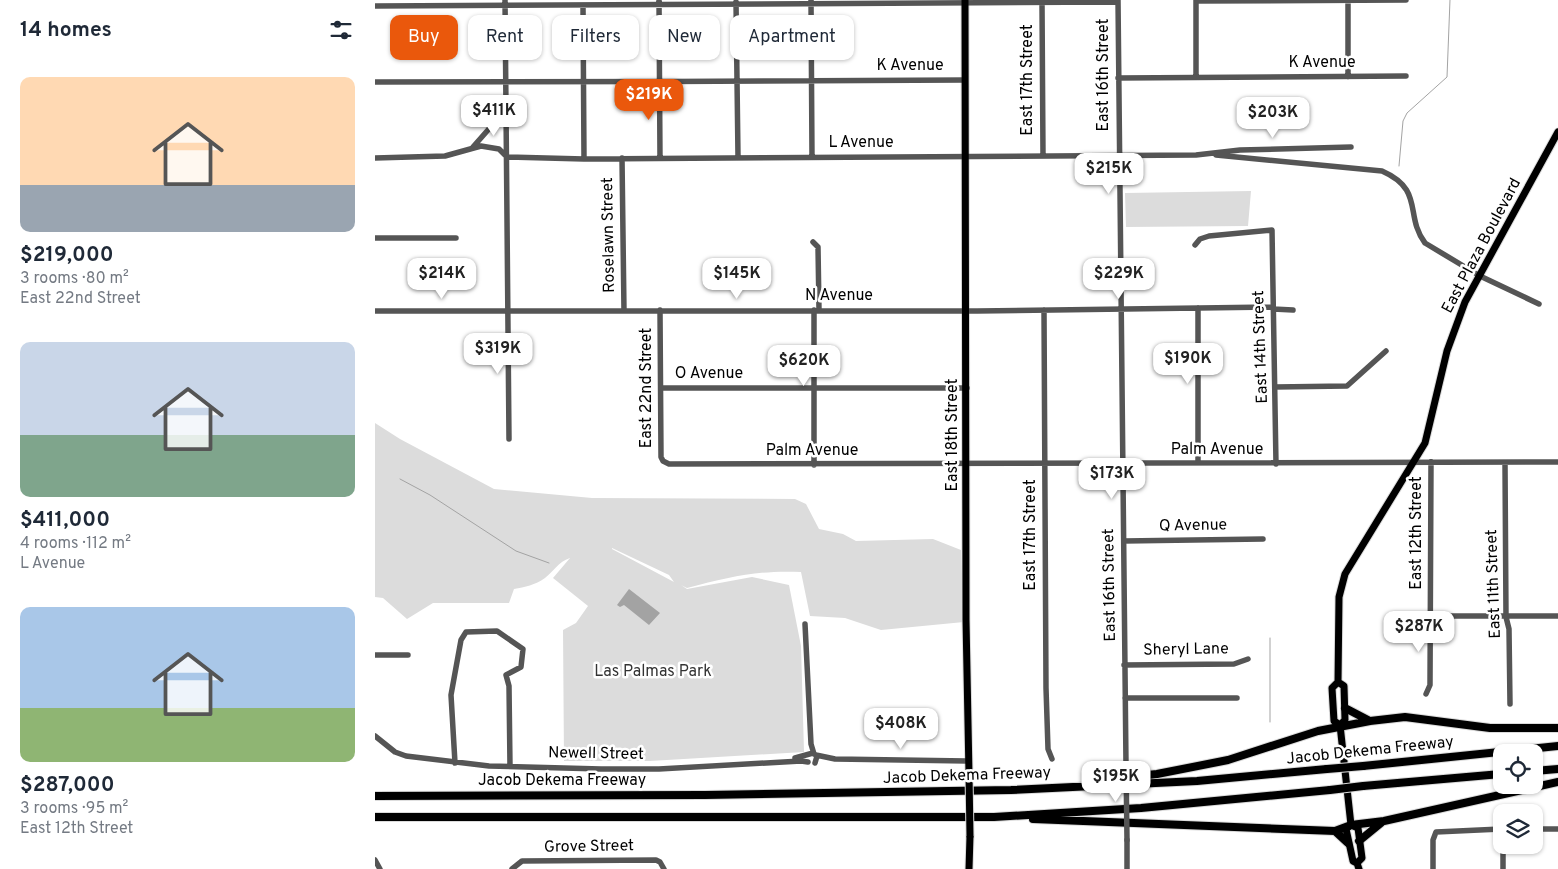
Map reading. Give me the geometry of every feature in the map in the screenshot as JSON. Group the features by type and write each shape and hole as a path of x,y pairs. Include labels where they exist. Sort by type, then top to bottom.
{"highway":[{"path":"1345,708 1357,716 1370,721"},
{"path":"1003,790 1166,772 1228,760 1340,725 1405,717 1490,728 1558,728"},
{"name":"Jacob Dekema Freeway","path":"375,796 705,795 1003,790 1197,781 1327,770 1558,746"},
{"path":"1543,770 1558,768"},
{"name":"Jacob Dekema Freeway","path":"375,817 994,817 1141,808 1493,775"},
{"path":"994,817 1335,831 1351,825 1384,821 1558,782"},
{"path":"1359,841 1384,821"},
{"path":"1335,831 1348,843"}],"main road":[{"name":"East 18th Street","path":"965,1 967,761 969,774 969,869"},
{"name":"East Plaza Boulevard","path":"1340,725 1334,721 1332,688 1337,682 1339,596 1345,574 1414,462 1428,432 1452,333 1465,302 1558,135"},
{"name":"East Plaza Boulevard","path":"1337,682 1344,686 1345,720 1340,725"},
{"name":"East Plaza Boulevard","path":"1340,725 1351,825"},
{"name":"East Plaza Boulevard","path":"1351,825 1358,828 1359,841"},
{"name":"East Plaza Boulevard","path":"1348,843 1346,829 1351,825"},
{"path":"1348,843 1353,861 1358,866 1362,858 1359,841"}],"street":[{"path":"1196,76 1195,0 1406,0"},
{"path":"375,6 505,2 583,6 736,2 965,1 1041,3 1118,1"},
{"name":"East 16th Street","path":"1118,1 1121,464 1124,541 1127,869"},
{"path":"1348,1 1348,77"},
{"path":"505,2 509,440"},
{"path":"736,2 738,157"},
{"path":"811,2 813,157"},
{"path":"659,3 660,158"},
{"name":"East 17th Street","path":"1041,3 1043,156"},
{"path":"583,6 584,159"},
{"name":"K Avenue","path":"1118,78 1407,76"},
{"name":"K Avenue","path":"375,82 659,83 812,79 965,80"},
{"path":"471,148 492,126 506,98"},
{"name":"L Avenue","path":"375,158 445,156 471,148 492,147 499,149 507,157 584,159 1196,155 1240,150 1351,147"},
{"path":"1196,155 1382,171 1404,185 1409,192 1420,236 1425,244 1480,276 1539,304"},
{"name":"Roselawn Street","path":"622,158 623,311"},
{"name":"East 14th Street","path":"1195,245 1200,239 1209,236 1272,230 1276,464"},
{"path":"375,238 456,238"},
{"path":"813,242 818,247 814,464"},
{"path":"1198,308 1198,463"},
{"name":"N Avenue","path":"375,311 966,311 1198,308 1273,308 1293,310"},
{"name":"East 22nd Street","path":"660,310 661,457 666,463"},
{"name":"East 17th Street","path":"1044,310 1046,688 1048,749 1053,759"},
{"path":"1275,387 1347,386 1386,351"},
{"name":"O Avenue","path":"661,388 967,388"},
{"name":"East 12th Street","path":"1426,694 1430,684 1431,462"},
{"name":"Palm Avenue","path":"666,463 1276,464 1558,462"},
{"name":"East 11th Street","path":"1505,463 1506,617 1509,629 1511,704"},
{"name":"Q Avenue","path":"1124,541 1263,539"},
{"path":"1430,616 1558,616"},
{"path":"805,624 811,763"},
{"path":"455,763 451,695 461,640 466,632 497,631 523,648 521,667 506,674 509,686 510,766"},
{"path":"375,655 408,655"},
{"name":"Sheryl Lane","path":"1125,665 1234,664 1248,659"},
{"path":"1125,698 1237,698"},
{"name":"Newell Street","path":"375,736 395,752 406,756 455,763 510,766 659,769 786,761 811,763 835,759"},
{"path":"811,755 811,763"},
{"name":"Newell Street","path":"786,761 811,755 835,759 967,761"},
{"path":"1433,869 1433,840 1435,832 1439,830 1493,829"},
{"path":"1543,829 1558,829"},
{"path":"1503,854 1503,869"},
{"path":"375,860 380,869"},
{"name":"Grove Street","path":"512,869 522,861 656,860 660,862 664,869"}],"green space":[{"path":"1251,191 1248,226 1126,227 1125,193"},
{"name":"Las Palmas Park","path":"375,423 400,439 494,489 592,498 795,499 806,504 819,529 843,534 856,541 933,539 961,550 964,622 881,630 845,618 810,616 801,572 771,572 744,575 687,588 681,585 687,589 752,577 789,585 801,646 804,752 650,761 564,761 563,630 576,623 588,606 553,578 570,558 559,564 541,580 514,589 509,603 433,603 407,619 383,598 375,597","holes":["612,548 669,575 674,582"]}],"shaded area":[{"path":"629,589 660,613 649,625 624,605 620,607 617,605"}],"waterway":[{"path":"1399,166 1403,121 1407,113 1447,77 1450,0"},
{"path":"400,479 430,495 516,551 549,563"},
{"path":"1270,638 1270,722"}]}
